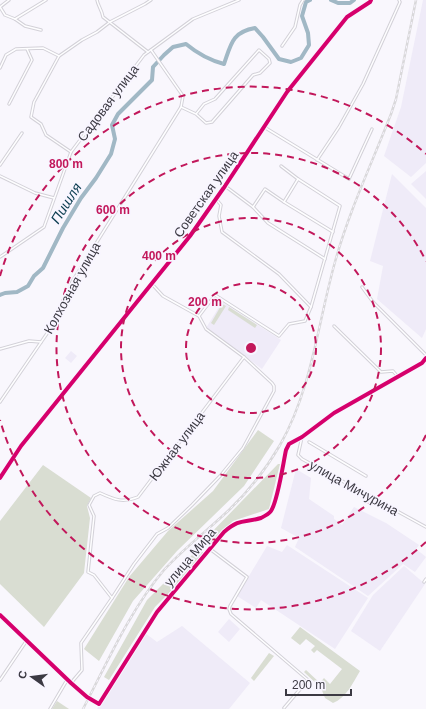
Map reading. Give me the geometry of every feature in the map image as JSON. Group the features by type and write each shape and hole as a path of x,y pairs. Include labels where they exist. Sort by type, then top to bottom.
{"street":[{"path":"9,0 0,7 5,14 26,26 41,30"},
{"path":"15,19 46,0"},
{"path":"97,0 103,16 148,52"},
{"path":"71,152 46,135 41,124 31,117 34,102 59,56 110,22 150,0"},
{"name":"Садовая улица","path":"0,258 44,227 71,152 144,55 193,19 239,0"},
{"path":"282,46 295,27 300,5 303,0"},
{"name":"Советская улица","path":"0,478 20,446 190,236 287,92 347,17 371,0"},
{"path":"317,160 339,127 363,84 400,2 399,0"},
{"path":"0,66 6,54 16,49 43,48 59,56"},
{"path":"9,104 32,60 27,49"},
{"path":"151,50 183,96 181,107 196,114 206,123 212,122 253,75 260,73 270,63 269,59 259,50 215,99 204,104 196,114"},
{"name":"Колхозная улица","path":"0,402 59,316 72,282 181,107"},
{"path":"264,127 348,179 372,129"},
{"path":"0,165 22,134"},
{"path":"199,316 215,295 279,336 289,324 305,321 311,307 334,232 340,206 280,166"},
{"path":"0,176 35,193 54,198"},
{"path":"284,202 298,179"},
{"path":"225,186 253,207 268,223 325,259"},
{"path":"253,207 265,189 334,232"},
{"path":"216,199 221,205 219,216 222,232 279,274 311,307"},
{"path":"0,615 71,683 82,670 81,643 134,564 157,534 168,528 220,476 243,448 274,391 274,386 244,357 206,329 199,316 163,296 151,283"},
{"path":"362,287 373,302 426,357"},
{"path":"334,326 381,372 393,371 398,377"},
{"path":"0,349 29,342 41,342"},
{"name":"Южная улица","path":"112,598 94,575 88,572 94,516 89,505 94,496 100,493 112,498 128,501 138,497 244,357"},
{"name":"улица Мира","path":"71,683 87,697 99,704 156,612 210,549 233,524 261,518 270,512 276,499 286,450 289,444 302,437 334,413 422,363 426,357"},
{"name":"улица Мичурина","path":"302,437 298,455 302,459 426,527"},
{"path":"309,442 366,476"},
{"path":"210,549 247,577 230,606 229,609 232,614 308,680 284,708"},
{"path":"0,680 27,640"},
{"path":"50,709 67,680"}],"shaded area":[{"path":"423,0 426,0 426,163 411,177 384,156 401,107"},
{"path":"426,171 426,199 411,184"},
{"path":"392,174 426,208 426,329 422,338 377,299 383,266 370,261"},
{"path":"222,302 281,340 262,369 206,328"},
{"path":"222,304 226,306 214,325 211,323"},
{"path":"229,307 257,325 255,328 228,310"},
{"path":"71,351 77,356 71,363 65,358"},
{"path":"258,430 274,441 244,486 177,551 133,601 99,661 84,649 129,577 168,531 213,491"},
{"path":"278,464 280,464 269,509 233,521 210,545 204,540"},
{"path":"43,465 91,498 87,506 90,518 84,573 44,627 0,584 0,521"},
{"path":"296,469 311,478 309,499 334,516 334,519 342,525 354,507 386,523 419,545 416,549 426,557 415,572 403,564 368,596 295,547 299,538 281,528"},
{"path":"287,545 368,598 335,649 261,600 256,608 237,596 267,546 282,552"},
{"path":"199,548 204,553 178,584 155,607 109,680 104,677 147,600"},
{"path":"404,566 425,584 380,651 351,631 373,595"},
{"path":"229,619 240,629 229,642 218,632"},
{"path":"182,626 250,683 229,709 97,709 145,633 157,642"},
{"path":"300,627 360,671 352,685 338,701 333,703 325,698 321,688 304,672 306,670 320,683 324,678 330,684 342,669 317,650 314,653 311,650 315,646 306,639 300,645 291,638"},
{"path":"269,653 274,656 254,681 251,678"},
{"path":"57,701 69,709 52,709"}],"waterway":[{"name":"Пишля","path":"0,295 17,292 28,286 34,276 43,268 63,228 81,198 111,154 115,139 112,125 118,114 152,80 153,67 164,55 173,47 186,44 213,61 224,64 231,45 237,36 241,32 255,28 279,59 291,62 301,58 309,45 308,33 302,16 306,2 310,0"},
{"name":"Пишля","path":"331,0 338,3 350,3 354,0"}],"railway":[{"path":"83,709 140,602 164,570 229,510 250,487 275,454 291,424 307,378 329,285 341,243 396,99 416,0"}],"cycle path":[{"path":"0,478 21,446 190,236 287,92 347,17 371,0"},
{"path":"0,615 71,683 87,697 99,704 157,612 224,532 238,523 261,518 271,511 276,499 286,450 289,444 302,437 334,413 422,363 426,358"}]}
